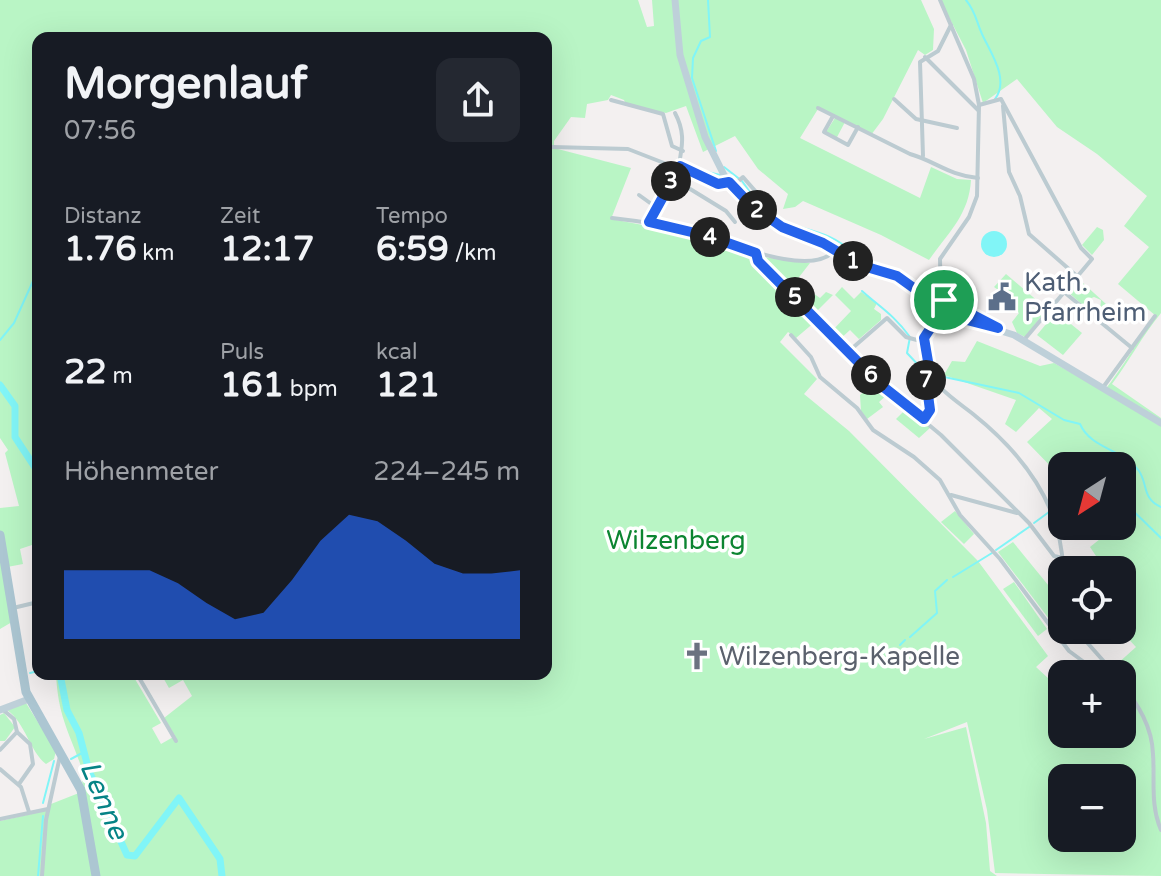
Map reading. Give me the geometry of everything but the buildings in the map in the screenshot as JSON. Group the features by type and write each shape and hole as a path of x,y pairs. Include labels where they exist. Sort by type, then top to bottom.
{"main road":[{"path":"0,535 29,699 62,754 86,803 96,873"}],"street":[{"path":"675,0 677,37 685,74 709,147 735,182 769,219 860,265 900,278 963,319 998,328 1024,340 1161,423"},
{"path":"940,0 974,79 979,107 978,178 974,207 939,263 942,305 924,342 930,373 947,392 996,434 1034,477 1057,525 1063,556"},
{"path":"923,156 920,64 925,57 938,51 951,25"},
{"path":"925,57 979,107"},
{"path":"894,99 923,122 957,128"},
{"path":"979,107 1001,99 1081,248 1092,258 1024,340"},
{"path":"611,100 663,114 672,146 683,151"},
{"path":"1003,103 1009,172 1020,196 1030,236 1078,277"},
{"path":"818,108 912,155 923,156 953,175 978,178"},
{"path":"649,222 680,166 683,131 675,113"},
{"path":"833,116 824,133 834,140 848,145 858,127"},
{"path":"552,147 628,149 680,166 718,184 735,182 763,200"},
{"path":"680,166 682,184 726,211 735,222"},
{"path":"639,195 657,208"},
{"path":"612,218 649,222 708,236 756,253 818,260 835,250"},
{"path":"756,253 758,261 881,385 924,419 1020,513 1054,556"},
{"path":"1064,292 1132,348"},
{"path":"1104,386 1155,316"},
{"path":"848,352 887,318 909,338 924,342"},
{"path":"791,335 809,355 820,377 857,408 874,431 923,464 951,495 960,515 996,554 1064,644 1084,660"},
{"path":"924,419 930,410 926,380 930,373"},
{"path":"951,495 1020,513"},
{"path":"13,608 32,603"},
{"path":"1089,644 1104,660"},
{"path":"140,680 176,741"},
{"path":"1,709 29,699"},
{"path":"1136,703 1143,713 1153,749 1153,806 1161,830"},
{"path":"1,709 14,719 17,732 30,744 34,758 29,773 19,784"},
{"path":"0,750 17,732"},
{"path":"42,876 48,809 58,759 62,754"},
{"path":"0,769 19,784 29,812"},
{"path":"1,817 48,809"}],"green space":[{"name":"Wilzenberg","path":"0,0 638,0 647,27 654,26 652,0 921,0 934,29 933,50 925,55 918,50 883,119 871,135 845,122 836,139 826,132 835,118 818,109 800,138 920,198 931,167 957,179 971,180 962,214 929,260 803,201 795,207 783,209 788,194 758,169 735,136 703,152 686,106 666,113 626,105 624,100 611,95 608,100 587,104 585,118 571,117 554,141 554,148 631,168 611,219 696,235 756,256 810,263 796,281 820,298 826,292 833,295 812,316 816,321 796,338 788,332 780,342 817,379 804,394 849,431 978,561 1048,656 1036,667 1048,678 1048,748 1136,748 1136,660 1122,660 1136,647 1133,644 1136,644 1136,556 1096,556 1090,547 1099,540 1136,540 1136,452 1048,452 1048,464 1027,442 1052,419 1039,408 1016,432 1005,424 1016,400 944,375 952,361 965,362 977,341 1040,366 1054,363 1104,391 1156,316 1118,284 1149,247 1124,226 1147,196 1097,154 1057,127 1017,79 983,103 966,50 940,0 1161,0 1161,313 1112,384 1161,418 1161,876 995,873 987,810 967,722 924,739 966,727 986,823 990,871 997,876 0,876 0,821 49,810 51,804 84,791 81,766 61,712 56,680 136,680 161,723 152,728 161,744 175,736 164,718 192,696 183,680 552,680 552,32 32,32 32,545 20,549 23,564 2,568 12,622 0,629 0,508 19,506 5,453 8,450 0,438"},
{"path":"1097,227 1103,230 1104,240 1092,255 1082,245"},
{"path":"1006,274 1047,309 1025,337 1017,333 1012,322 1019,313 1013,308 1017,303 994,287"},
{"path":"1075,281 1083,283 1106,304 1096,315 1090,311 1100,310 1101,300 1094,297 1089,299 1088,310 1067,291"},
{"path":"842,287 854,299 861,292 877,303 874,309 881,314 881,320 859,339 850,330 839,340 831,332 851,311 835,295"},
{"path":"1056,312 1082,333 1063,355 1037,335"},
{"path":"876,382 889,393 879,402 883,407 867,419 861,411 860,395"},
{"path":"907,408 931,427 919,438 896,419"},
{"path":"955,511 974,534 964,544 941,522"},
{"path":"1013,542 1048,585 1048,618 998,552"},
{"path":"1014,582 1047,629 1038,636 1003,589"},
{"path":"164,680 183,680 169,688"},
{"path":"26,703 56,751 54,759 46,764 7,710"},
{"path":"4,713 15,727 5,741 0,741 0,715"}],"water":[{"path":"994,231 1004,234 1007,244 1004,254 994,257 984,254 981,244 984,234"}],"waterway":[{"path":"708,0 710,37 701,41 693,58 692,78 716,151"},
{"path":"966,0 1000,74 995,99"},
{"path":"687,167 720,175"},
{"path":"724,167 742,181 762,209"},
{"path":"774,217 834,239 849,251"},
{"path":"0,340 14,323 32,283"},
{"path":"862,291 893,317 910,337 907,353 921,368"},
{"path":"935,375 1019,393 1064,420 1080,424 1092,439 1125,458 1139,471 1151,500 1161,507"},
{"name":"Lenne","path":"0,385 15,406 15,437 32,463"},
{"path":"1034,523 1048,513"},
{"path":"1136,514 1161,538"},
{"path":"996,550 1029,527"},
{"path":"953,577 992,553"},
{"path":"910,637 937,613 935,591 947,580"},
{"path":"900,645 905,640"},
{"name":"Lenne","path":"61,680 67,710 79,733 89,771 127,855 135,856 179,798 220,859 222,876"},
{"path":"71,759 84,752"},
{"path":"43,803 54,761"},
{"path":"38,876 43,816"}],"place":[{"name":"Kath. Pfarrheim","path":"1002,297"},
{"name":"Wilzenberg-Kapelle","path":"697,656"}],"route":[{"path":"680,166 718,184 729,182 751,205 782,227 823,243 860,265 905,280 940,307 944,300 971,317 990,322 998,328 963,319 943,309 924,338 930,373 926,380 930,410 924,419 873,377 758,261 756,253 708,236 649,222 680,166"}]}
